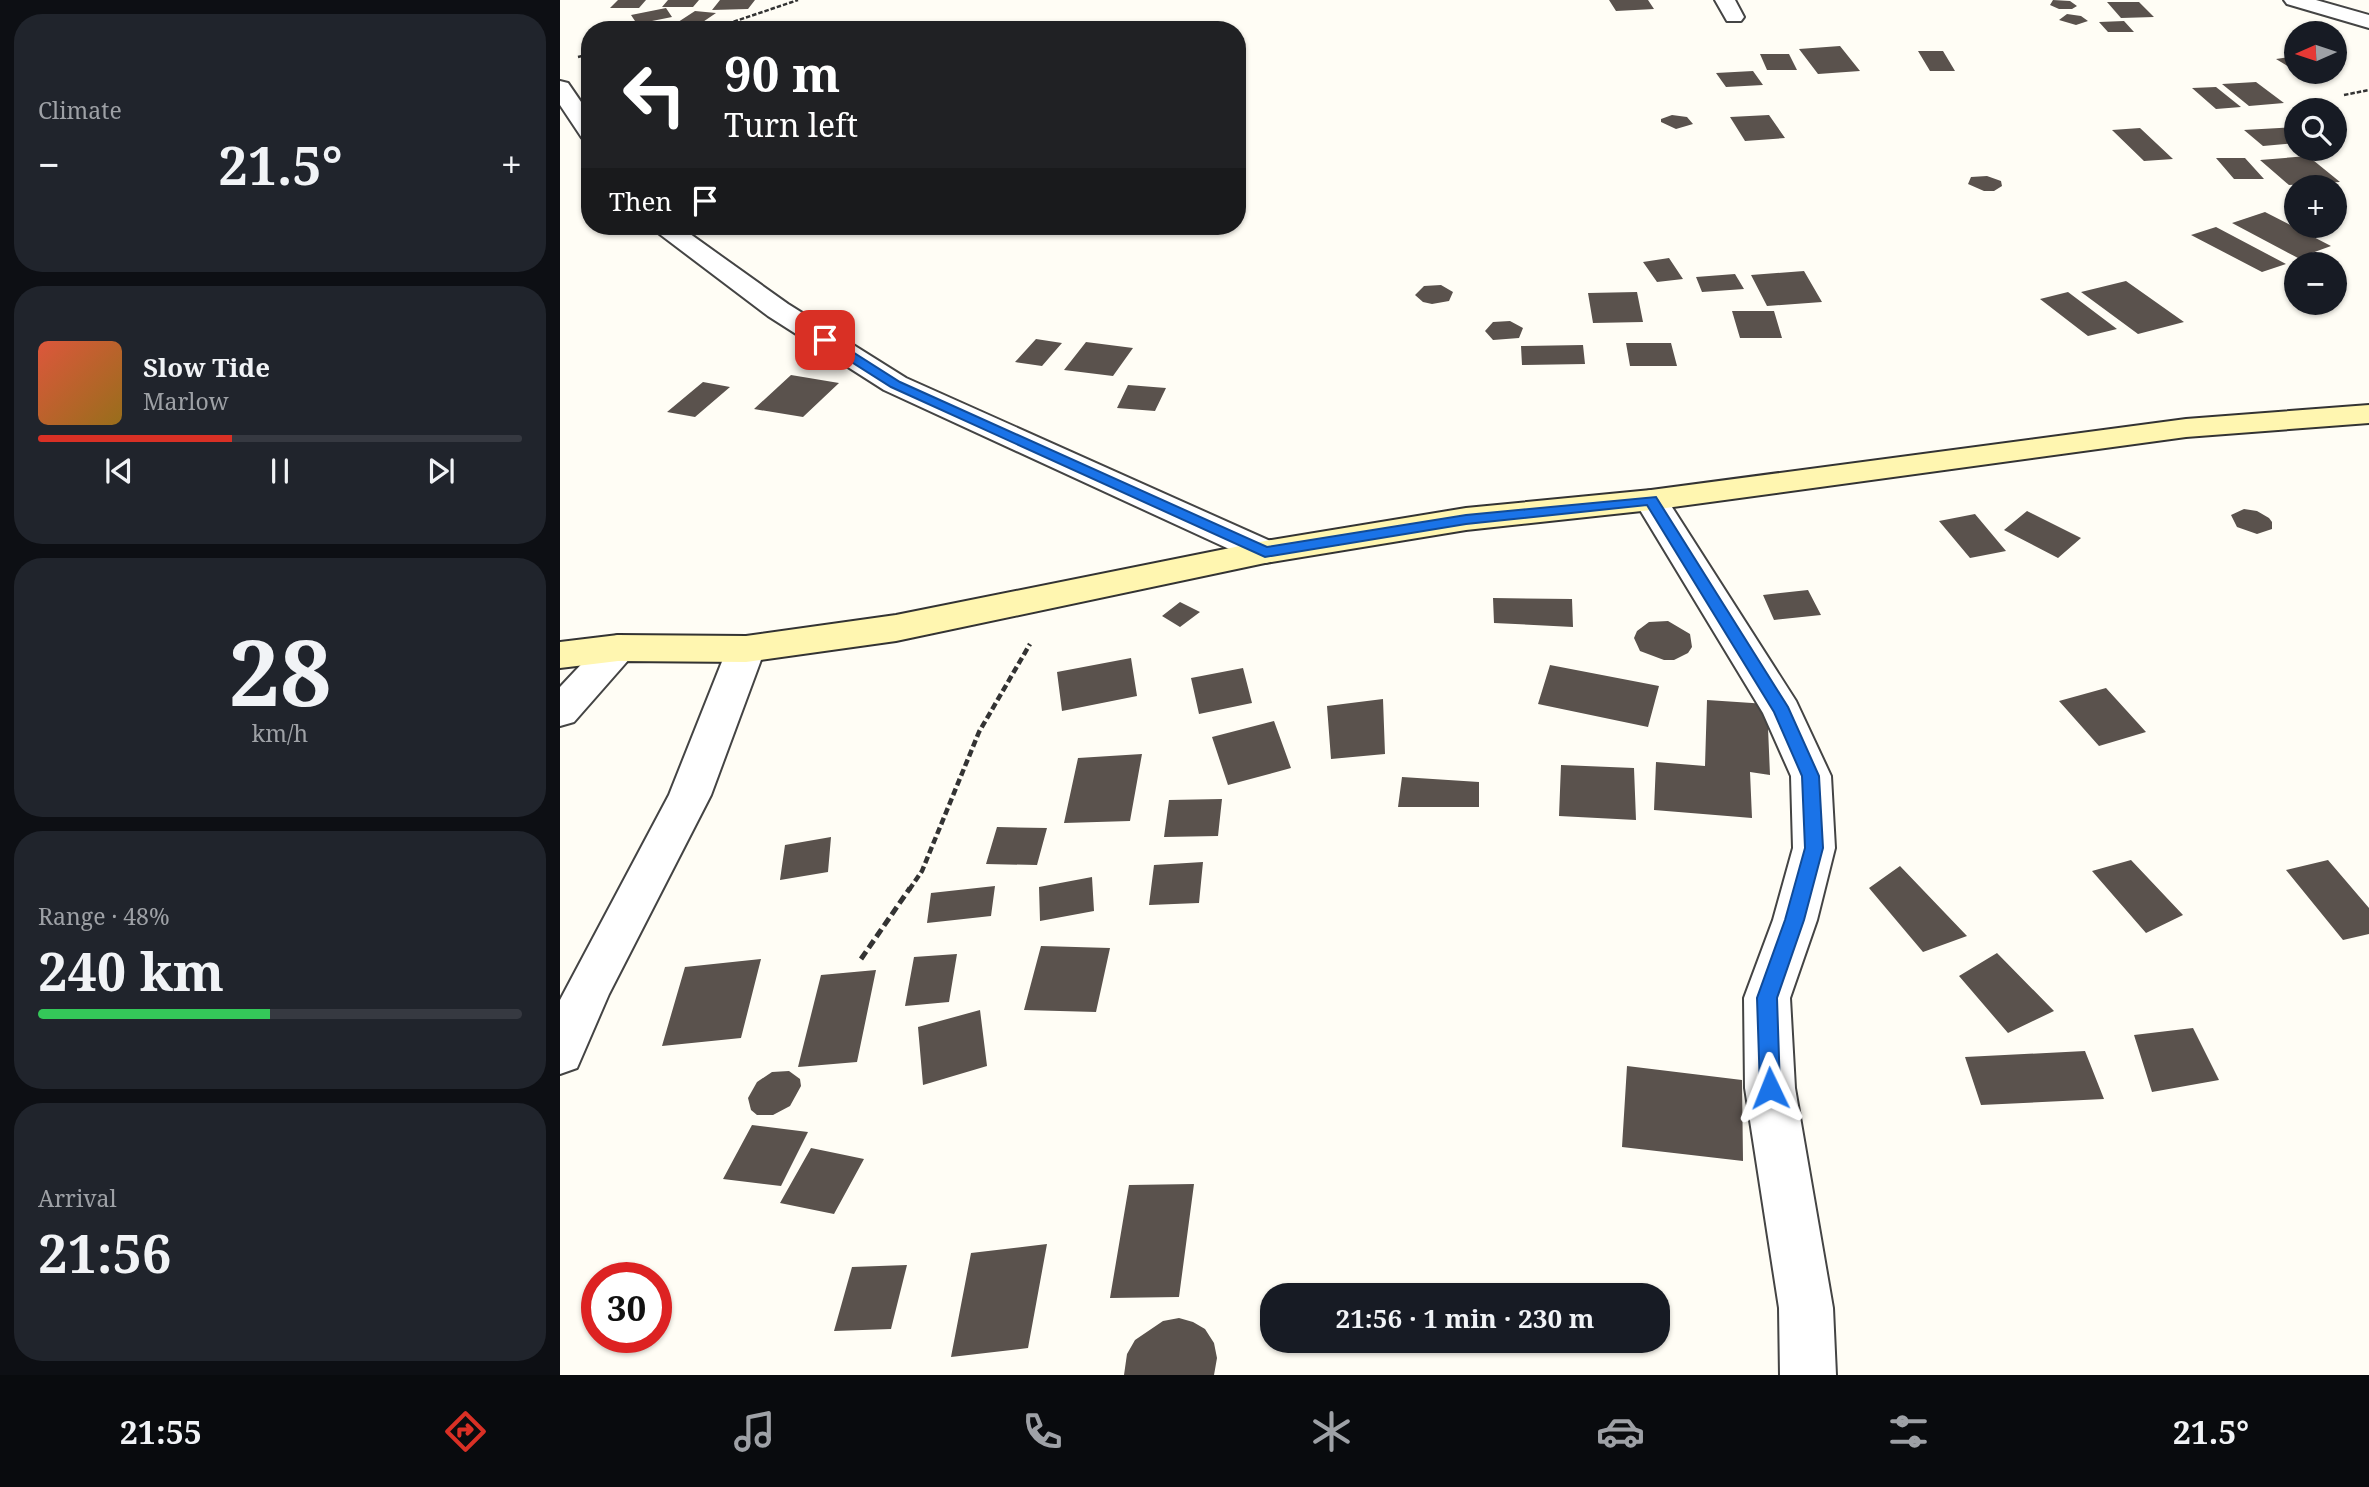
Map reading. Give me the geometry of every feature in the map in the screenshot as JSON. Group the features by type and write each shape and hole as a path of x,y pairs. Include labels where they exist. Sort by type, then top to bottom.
{"street":[{"path":"2294,0 2369,22"},
{"path":"560,88 581,120"},
{"path":"674,235 778,310 895,384 1265,552"},
{"path":"560,655 618,648 746,649 896,628 1265,552 1466,519 1651,500 2186,428 2369,414"},
{"path":"1651,500 1782,711 1811,776 1814,848 1795,920 1767,998 1770,1088 1806,1308 1808,1375"},
{"path":"560,712 618,648"},
{"path":"560,1053 588,989 690,795 746,649"}],"path":[{"path":"736,21 798,0"},
{"path":"2344,95 2369,90"},
{"path":"860,959 922,871 979,732 1056,597"}],"building":[{"path":"618,0 646,0 639,8 610,8"},
{"path":"668,0 699,0 693,7 662,7"},
{"path":"720,0 755,0 748,9 712,10"},
{"path":"1609,0 1648,0 1654,9 1616,11"},
{"path":"2053,0 2070,1 2077,6 2072,9 2059,9 2050,5"},
{"path":"2107,2 2139,2 2154,17 2121,18"},
{"path":"666,8 672,17 635,21 631,15"},
{"path":"695,11 716,13 704,21 680,21"},
{"path":"2067,14 2081,16 2088,21 2076,25 2059,20"},
{"path":"2124,21 2134,32 2108,32 2099,22"},
{"path":"1840,46 1860,71 1818,74 1799,49"},
{"path":"1918,51 1943,51 1955,71 1930,71"},
{"path":"1760,54 1789,54 1797,70 1767,70"},
{"path":"1753,71 1763,85 1726,87 1716,73"},
{"path":"2256,82 2284,103 2249,106 2222,84"},
{"path":"2216,87 2241,107 2216,109 2192,88"},
{"path":"1672,115 1687,117 1693,124 1676,129 1661,122 1661,119"},
{"path":"1769,115 1785,138 1745,141 1730,117"},
{"path":"2140,128 2173,159 2144,161 2112,130"},
{"path":"2284,128 2284,144 2263,146 2244,130"},
{"path":"2216,158 2245,158 2264,179 2234,179"},
{"path":"2284,158 2284,161 2314,161 2331,175 2284,175 2284,181 2260,160"},
{"path":"1987,176 2001,181 2002,186 1994,191 1984,191 1968,184 1971,177"},
{"path":"2265,212 2284,222 2284,238 2315,238 2331,246 2314,252 2287,252 2232,223"},
{"path":"2216,227 2284,265 2262,272 2191,235"},
{"path":"1669,258 1683,279 1657,282 1643,262"},
{"path":"1804,271 1822,302 1767,306 1751,275"},
{"path":"1735,274 1744,289 1702,292 1696,277"},
{"path":"2126,281 2184,322 2138,334 2081,292"},
{"path":"1441,285 1453,292 1449,301 1432,304 1423,302 1415,295 1424,286"},
{"path":"1637,292 1643,322 1593,323 1588,293"},
{"path":"2068,292 2117,329 2088,336 2040,299"},
{"path":"1732,311 1774,311 1782,338 1740,338"},
{"path":"1510,321 1523,328 1519,338 1493,340 1485,331 1493,322"},
{"path":"1036,339 1062,343 1042,366 1015,362"},
{"path":"1086,342 1133,348 1113,376 1064,370"},
{"path":"1626,343 1671,343 1677,366 1630,366"},
{"path":"1583,345 1585,364 1522,365 1521,346"},
{"path":"791,375 839,383 803,417 754,409"},
{"path":"703,382 730,387 695,417 667,412"},
{"path":"1128,385 1166,388 1155,411 1117,408"},
{"path":"2244,509 2257,511 2269,518 2272,529 2257,534 2237,527 2231,515"},
{"path":"2027,511 2081,538 2058,558 2004,530"},
{"path":"1975,514 2006,551 1970,558 1939,521"},
{"path":"1808,590 1821,615 1774,620 1763,595"},
{"path":"1493,598 1572,599 1573,627 1494,623"},
{"path":"1180,602 1200,612 1180,627 1162,616"},
{"path":"1668,621 1690,634 1692,647 1688,653 1674,660 1664,660 1640,651 1634,638 1637,631 1649,622"},
{"path":"1131,658 1137,696 1062,711 1057,672"},
{"path":"1550,665 1659,686 1648,727 1538,704"},
{"path":"1243,668 1252,703 1199,714 1191,678"},
{"path":"2106,688 2146,732 2099,746 2059,701"},
{"path":"1383,699 1385,754 1331,759 1327,706"},
{"path":"1707,700 1767,704 1770,775 1750,772 1752,818 1654,810 1656,762 1705,766"},
{"path":"1274,721 1291,768 1228,785 1212,737"},
{"path":"1142,754 1130,821 1064,823 1078,758"},
{"path":"1561,765 1634,768 1636,820 1559,816"},
{"path":"1402,777 1479,782 1479,807 1398,807"},
{"path":"1222,799 1218,836 1164,837 1169,800"},
{"path":"997,827 1047,828 1037,865 986,864"},
{"path":"831,837 828,872 780,880 785,845"},
{"path":"2131,860 2183,915 2146,933 2092,871"},
{"path":"2328,860 2369,908 2369,934 2343,940 2286,870"},
{"path":"1203,862 1199,903 1149,905 1154,865"},
{"path":"1900,866 1967,936 1923,952 1869,888"},
{"path":"1092,877 1094,911 1040,921 1039,887"},
{"path":"995,886 991,916 927,923 931,893"},
{"path":"1041,946 1110,948 1096,1012 1024,1010"},
{"path":"1997,953 2054,1011 2008,1033 1959,976"},
{"path":"957,954 949,1002 905,1006 914,957"},
{"path":"761,959 741,1038 662,1046 685,967"},
{"path":"876,970 857,1062 798,1067 821,975"},
{"path":"980,1010 987,1066 923,1085 918,1027"},
{"path":"2193,1028 2219,1080 2152,1092 2134,1035"},
{"path":"2085,1051 2104,1099 1981,1105 1965,1057"},
{"path":"1627,1066 1742,1080 1743,1161 1622,1147"},
{"path":"789,1071 800,1079 801,1086 790,1106 773,1115 757,1115 751,1110 748,1098 757,1082 772,1072"},
{"path":"752,1125 808,1132 781,1186 723,1179"},
{"path":"811,1148 864,1159 834,1214 780,1203"},
{"path":"1194,1184 1179,1297 1110,1298 1129,1185"},
{"path":"1047,1244 1028,1348 951,1357 971,1253"},
{"path":"907,1265 891,1329 834,1331 852,1267"},
{"path":"1179,1318 1205,1329 1214,1343 1217,1358 1214,1375 1124,1375 1127,1354 1135,1340 1163,1321"}],"route":[{"path":"825,340 895,384 1265,552 1466,519 1651,500 1782,711 1811,776 1814,848 1795,920 1767,998 1770,1088"}]}
